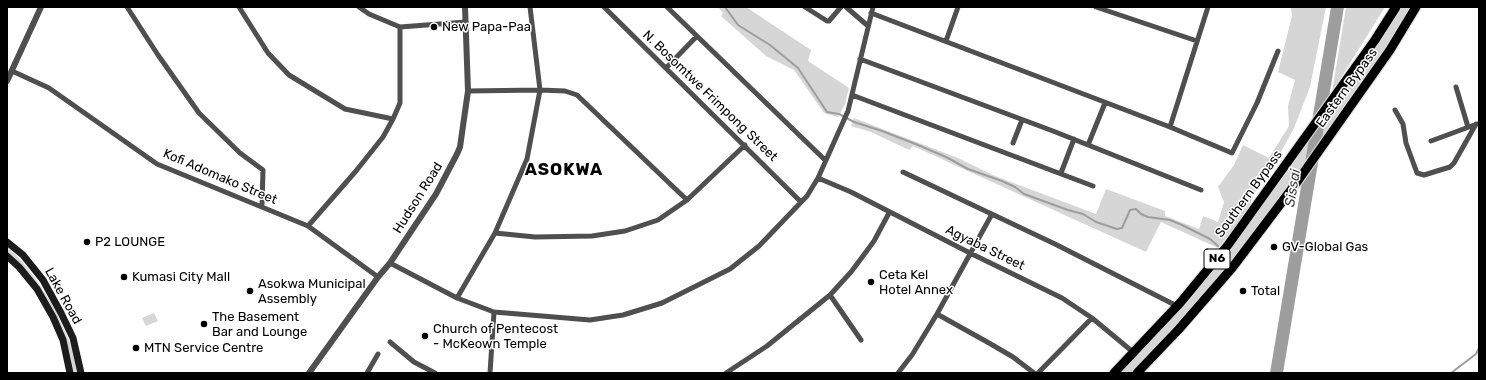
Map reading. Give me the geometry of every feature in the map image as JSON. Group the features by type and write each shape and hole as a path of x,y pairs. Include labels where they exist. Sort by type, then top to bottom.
{"highway":[{"name":"Eastern Bypass","path":"1307,135 1375,40 1396,7"},
{"name":"Eastern Bypass","path":"1142,371 1232,268 1296,182 1390,50 1416,7"},
{"name":"Southern Bypass","path":"1114,373 1177,306 1228,245 1307,135"}],"main road":[{"name":"Lake Road","path":"7,242 23,255 47,287 73,338 81,373"},
{"name":"Lake Road","path":"7,256 19,267 37,289 53,317 63,340 70,373"}],"street":[{"path":"7,81 41,7"},
{"path":"127,7 158,55 199,113 240,153 263,170 262,206"},
{"path":"239,7 268,53 289,75 345,109 393,119"},
{"path":"359,7 369,14 400,28 466,22"},
{"name":"Hudson Road","path":"310,373 378,277 390,263 436,194 457,154 460,146 468,91 465,7"},
{"path":"457,298 495,233 527,159 540,90 530,7"},
{"name":"N. Bosomtwe Frimpong Street","path":"604,7 801,202"},
{"path":"667,7 825,160"},
{"path":"805,7 827,21 830,20 841,7"},
{"path":"846,7 868,26"},
{"path":"390,263 457,298 494,312 590,320 623,315 662,303 730,269 759,246 807,196 818,178 848,110 873,7"},
{"path":"946,41 958,7"},
{"path":"1096,7 1197,41"},
{"path":"1170,127 1208,7"},
{"path":"872,13 1170,127 1232,153 1257,103 1278,51"},
{"path":"308,226 356,172 383,137 393,119 400,103 400,28"},
{"path":"666,68 697,36"},
{"path":"860,59 1074,139 1201,190"},
{"name":"Kofi Adomako Street","path":"12,71 49,88 157,164 308,226 378,277"},
{"path":"1456,87 1468,126"},
{"path":"468,91 540,90 565,91 577,95 687,200"},
{"path":"852,95 1093,186"},
{"path":"1088,145 1104,103"},
{"path":"1395,110 1403,124 1406,143 1417,173 1424,175 1450,167 1454,163 1477,124"},
{"path":"1013,143 1022,120"},
{"path":"1431,140 1477,124"},
{"path":"1061,173 1074,139"},
{"path":"495,233 535,237 592,236 625,231 658,220 687,200 745,145"},
{"path":"903,172 992,214 1177,306"},
{"name":"Agyaba Street","path":"818,178 851,192 889,213 1062,298 1092,318 1134,352"},
{"path":"726,373 767,346 830,295 851,272 874,241 889,213"},
{"path":"898,373 912,355 937,314 992,214"},
{"path":"830,295 861,340"},
{"path":"490,373 494,312"},
{"path":"937,314 990,343 1013,357 1034,373"},
{"path":"1038,373 1092,318"},
{"path":"390,342 414,362 435,373"},
{"path":"367,373 378,354"}],"shaded area":[{"path":"718,7 746,7 811,50 808,61 849,88 845,104 838,117 824,113 794,70 766,56 721,16 723,13"},
{"path":"1291,7 1326,7 1310,87 1294,128 1277,159 1262,176 1246,214 1218,248 1161,222 1146,252 913,146 909,150 871,132 851,126 854,118 958,158 995,176 1096,214 1106,189 1165,211 1165,216 1199,229 1203,216 1218,222 1224,202 1218,187 1234,165 1243,145 1269,158 1289,126 1288,106 1295,80 1278,72 1292,16"},
{"path":"1331,7 1344,7 1283,373 1270,373"},
{"path":"1346,7 1385,7 1332,92"},
{"path":"1396,7 1411,7 1393,39 1324,137 1316,130"},
{"path":"1313,133 1322,140 1296,177 1227,266 1180,321 1131,373 1117,373 1171,315"},
{"path":"7,247 20,259 35,278 55,309 70,343 78,373 74,373 69,350 63,333 12,256 7,251"},
{"path":"154,313 158,321 146,326 142,318"}],"waterway":[{"path":"725,7 738,25 770,45 798,68 827,112 839,114 854,122 918,145 946,157 968,169 1015,187 1024,194 1083,214 1096,222 1117,229 1122,228 1130,210 1136,209 1141,214 1148,217 1170,220 1182,225 1210,239 1218,246"},
{"path":"1451,373 1476,354 1479,348"}],"place":[{"name":"New Papa-Paa","path":"434,27"},
{"name":"P2 LOUNGE","path":"87,242"},
{"name":"GV-Global Gas","path":"1274,247"},
{"name":"Kumasi City Mall","path":"124,277"},
{"name":"Ceta Kel Hotel Annex","path":"871,282"},
{"name":"Asokwa Municipal Assembly","path":"250,291"},
{"name":"Total","path":"1243,291"},
{"name":"The Basement Bar and Lounge","path":"204,324"},
{"name":"Church of Pentecost - McKeown Temple","path":"425,336"},
{"name":"MTN Service Centre","path":"136,348"}],"district":[{"name":"ASOKWA","path":"564,170"}],"water label":[{"name":"Sissai","path":"1293,188"}]}
